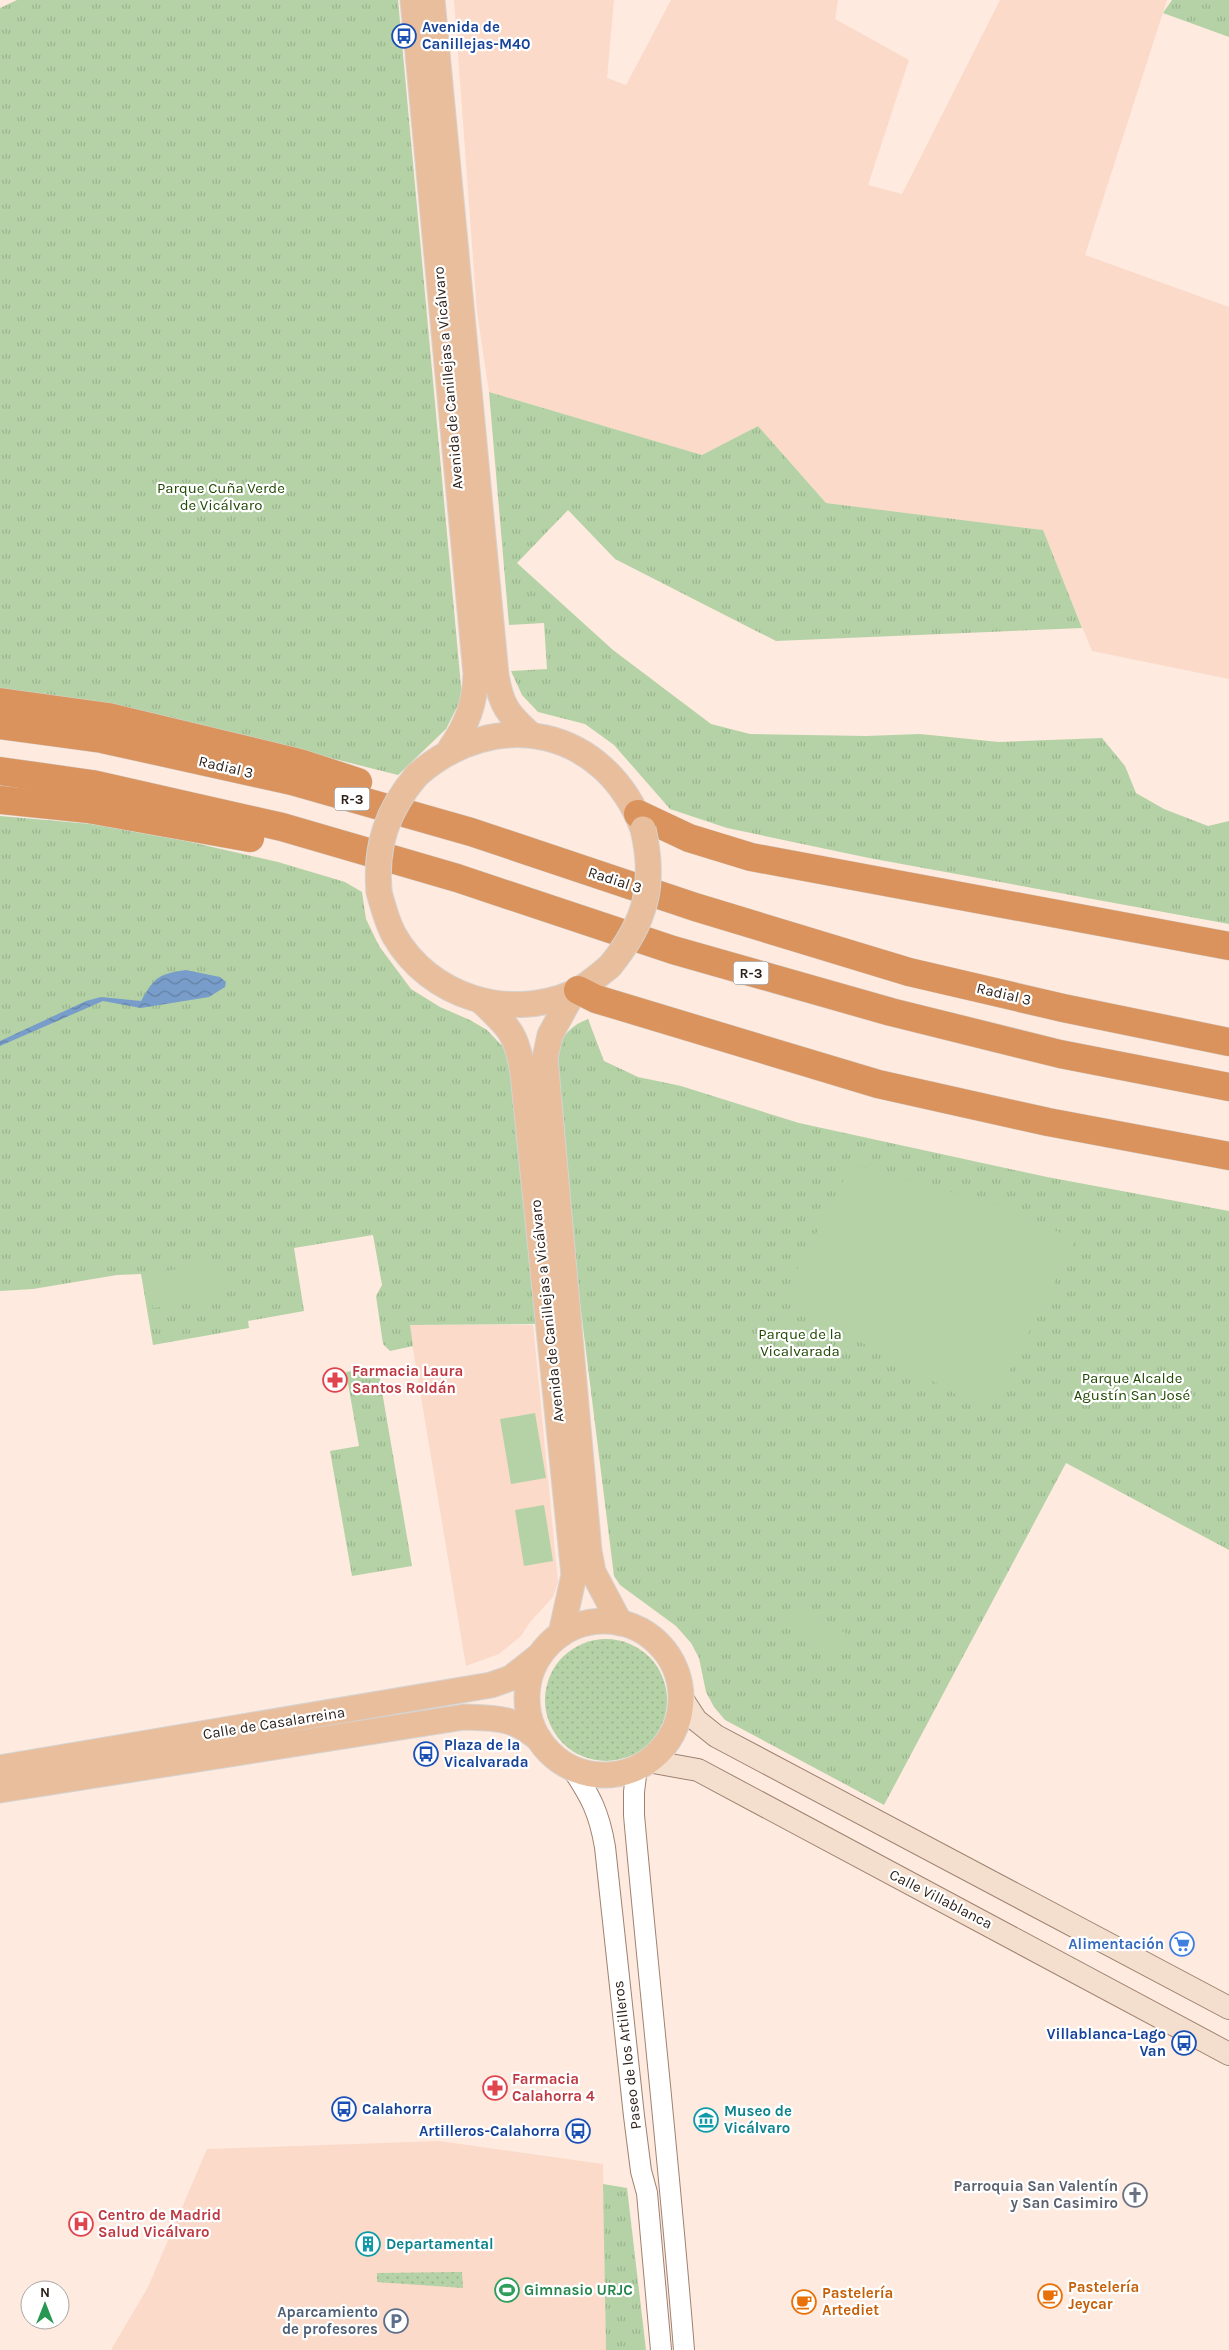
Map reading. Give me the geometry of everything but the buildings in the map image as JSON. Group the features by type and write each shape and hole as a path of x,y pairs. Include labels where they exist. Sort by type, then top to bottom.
{"highway":[{"path":"0,702 109,717 300,763 474,820 695,907"},
{"name":"Radial 3","path":"0,725 102,739 292,782 471,832 695,907 909,972 1064,1008 1229,1042"},
{"name":"R-3","path":"0,771 92,784 282,827 457,878 673,950"},
{"name":"R-3","path":"0,800 88,809 275,843 673,950 890,1012 1041,1050 1229,1087"},
{"path":"641,821 751,857 1229,946"},
{"path":"576,991 596,999 878,1084 1048,1122 1229,1156"}],"main road":[{"name":"Avenida de Canillejas a Vicálvaro","path":"413,0 476,674 471,713 463,731 450,750"},
{"name":"Avenida de Canillejas a Vicálvaro","path":"432,0 496,675 502,704 511,717 531,735"},
{"path":"531,735 561,743 594,761 612,776 626,794 641,821 649,853 650,878 646,902 638,925 630,940 610,966 576,991 529,1004 505,1005 481,1002 440,984 422,970 406,953 394,935 385,914 379,892 379,850 384,829 403,791 416,774 450,750 490,736 531,735"},
{"name":"Avenida de Canillejas a Vicálvaro","path":"576,991 550,1035 545,1058 589,1551 593,1572 620,1623"},
{"name":"Avenida de Canillejas a Vicálvaro","path":"481,1002 509,1027 519,1048 523,1072 574,1575 561,1634"},
{"path":"600,1621 620,1623 640,1630 657,1642 670,1658 678,1676 681,1697 679,1716 672,1733 662,1749 642,1764 616,1774 593,1774 571,1767 553,1755 539,1739 531,1723 527,1706 528,1688 532,1671 540,1655 561,1634 579,1625 600,1621"},
{"name":"Calle de Casalarreina","path":"0,1768 491,1686 511,1678 540,1655"},
{"path":"681,1697 696,1720 716,1736 1229,2008"},
{"name":"Calle de Casalarreina","path":"0,1790 464,1716 496,1718 523,1725 539,1739"},
{"name":"Calle Villablanca","path":"642,1764 698,1770 1229,2054"}],"street":[{"name":"Paseo de los Artilleros","path":"642,1764 634,1792 634,1815 684,2350"},
{"name":"Paseo de los Artilleros","path":"571,1767 590,1794 600,1818 634,2116 641,2171 647,2193 661,2350"},
{"path":"634,2116 661,2116"},
{"path":"647,2193 670,2195"}],"shaded area":[{"path":"454,0 614,0 607,78 626,85 671,0 838,0 835,19 909,60 868,185 902,194 1000,0 1167,0 1085,255 1229,307 1229,679 1092,651 1042,530 826,503 758,426 702,455 489,392 477,312"},
{"path":"409,1325 533,1325 558,1582 553,1597 531,1621 521,1636 499,1654 466,1666"},
{"path":"439,2141 603,2164 606,2350 111,2350 148,2287 207,2149"}],"green space":[{"name":"Parque Cuña Verde de Vicálvaro","path":"17,0 398,0 462,697 446,729 398,775 148,712 0,691 0,8"},
{"path":"1172,0 1229,0 1229,37 1163,13"},
{"path":"489,392 702,455 758,426 826,503 1043,530 1082,628 776,641 615,559 568,510 517,563 613,650 711,724 750,734 866,736 920,734 999,742 1102,738 1125,766 1136,793 1164,809 1208,826 1229,821 1229,924 869,858 727,828 670,809 614,745 585,724 538,712 522,695 511,671 547,669 544,623 509,625"},
{"path":"0,816 91,824 186,841 278,862 345,882 362,892 366,919 379,946 411,989 440,1007 470,1020 487,1030 506,1050 517,1116 537,1324 410,1325 413,1346 390,1351 383,1344 376,1296 382,1285 373,1235 294,1248 304,1311 248,1321 249,1328 153,1345 141,1274 117,1275 33,1289 0,1291"},
{"name":"Parque de la Vicalvarada","path":"588,1019 604,1061 638,1077 681,1086 799,1123 1047,1177 1229,1211 1229,1550 1066,1463 884,1805 725,1720 714,1707 706,1692 699,1658 691,1643 676,1626 620,1585 614,1576 575,1263 556,1049 569,1031 577,1024"},
{"path":"852,1164 1017,1210 1075,1241 989,1412 782,1299"},
{"path":"219,1262 224,1297 153,1308 148,1274"},
{"path":"370,1368 379,1374 412,1566 352,1576 330,1451 359,1446 346,1372"},
{"path":"535,1413 546,1478 511,1484 500,1419"},
{"path":"544,1505 553,1561 524,1566 515,1510"},
{"path":"794,1605 849,1635 839,1654 784,1625"},
{"path":"606,1639 629,1643 649,1657 663,1677 667,1700 663,1723 649,1743 629,1757 606,1761 583,1757 563,1743 549,1723 545,1700 549,1677 563,1657 583,1643"},
{"path":"603,2184 627,2188 646,2350 606,2350"},
{"path":"462,2272 463,2288 377,2282 377,2273"}],"water":[{"path":"186,970 220,977 226,982 225,987 209,997 141,1008 103,1001 0,1046 0,1041 86,1001 101,997 141,1001 158,978 169,973"}],"place":[{"name":"Avenida de Canillejas-M40","path":"404,36"},
{"name":"Farmacia Laura Santos Roldán","path":"335,1380"},
{"name":"Plaza de la Vicalvarada","path":"426,1754"},
{"name":"Alimentación","path":"1182,1944"},
{"name":"Villablanca-Lago Van","path":"1184,2043"},
{"name":"Farmacia Calahorra 4","path":"495,2088"},
{"name":"Calahorra","path":"344,2109"},
{"name":"Museo de Vicálvaro","path":"706,2120"},
{"name":"Artilleros-Calahorra","path":"578,2131"},
{"name":"Parroquia San Valentín y San Casimiro","path":"1135,2195"},
{"name":"Centro de Madrid Salud Vicálvaro","path":"81,2224"},
{"name":"Departamental","path":"368,2244"},
{"name":"Gimnasio URJC","path":"507,2290"},
{"name":"Pastelería Jeycar","path":"1050,2296"},
{"name":"Pastelería Artediet","path":"804,2302"},
{"name":"Aparcamiento de profesores","path":"396,2321"}],"park label":[{"name":"Parque Alcalde Agustín San José","path":"1132,1386"}]}
